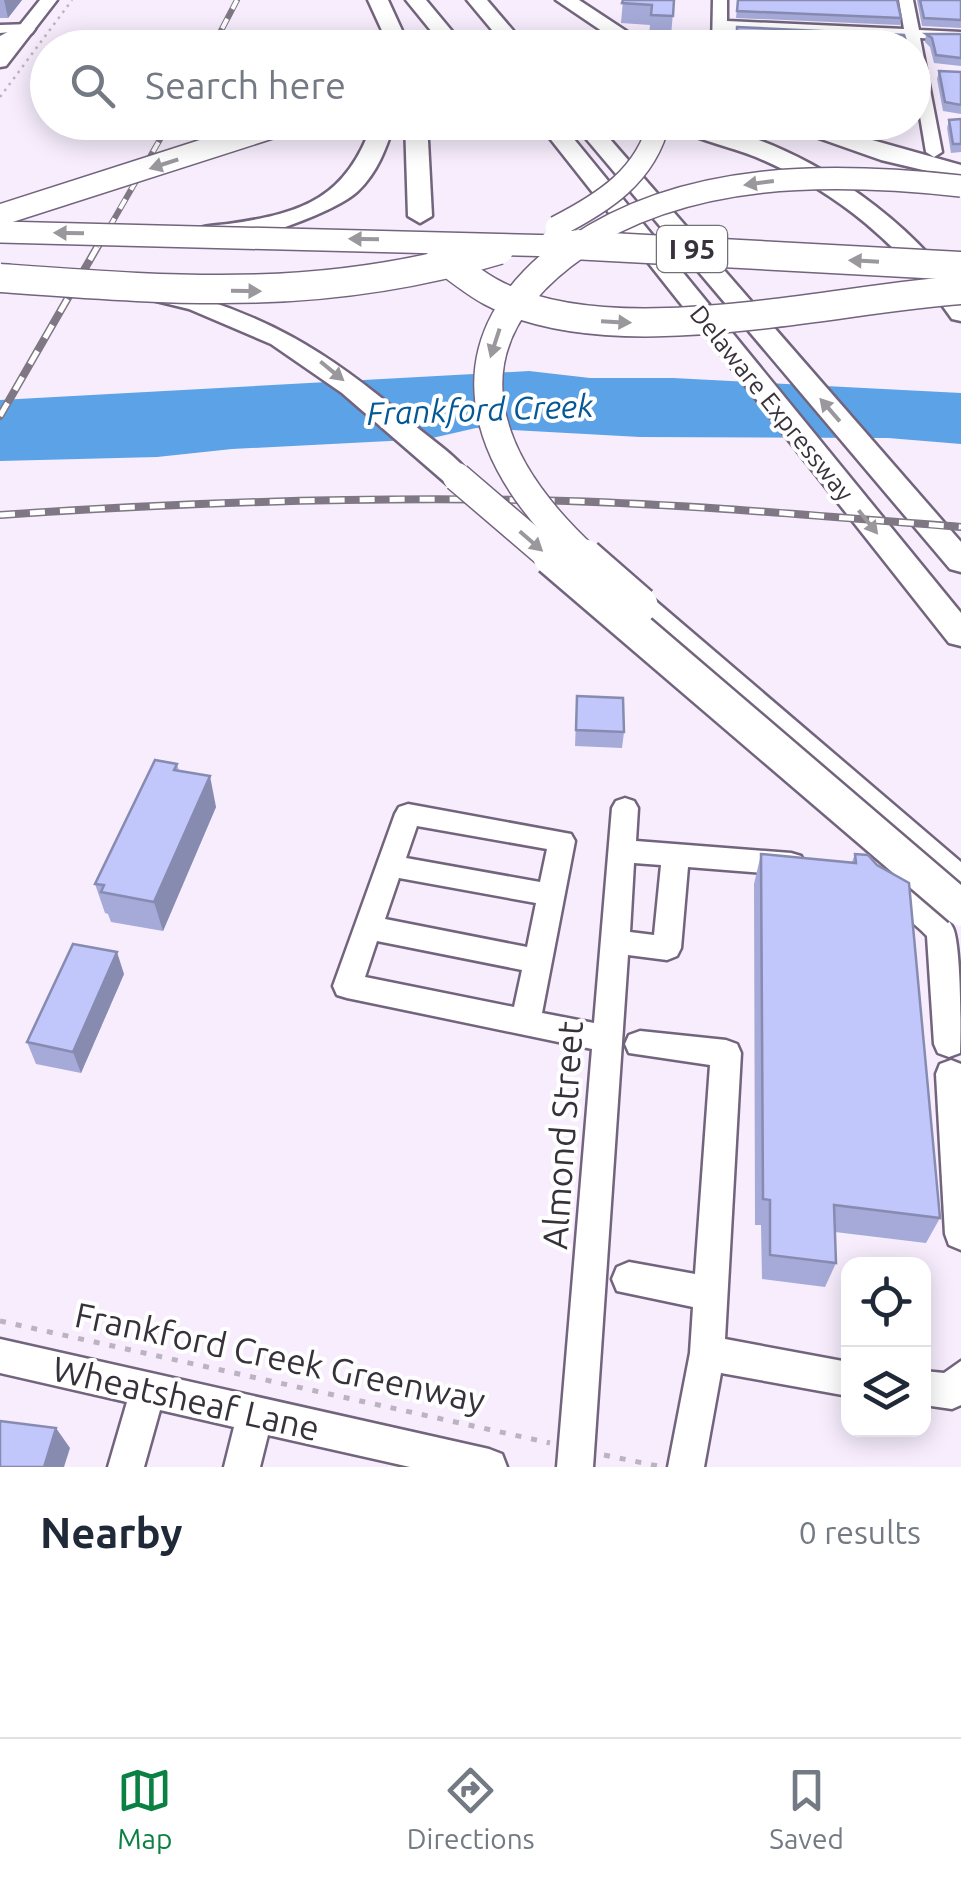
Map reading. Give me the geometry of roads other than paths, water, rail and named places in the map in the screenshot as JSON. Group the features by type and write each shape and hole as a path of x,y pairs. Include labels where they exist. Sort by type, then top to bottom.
{"highway":[{"path":"378,0 384,30"},
{"path":"378,0 392,30"},
{"path":"416,0 441,30"},
{"path":"477,0 503,30"},
{"path":"566,0 604,30"},
{"path":"566,0 614,30"},
{"path":"0,45 26,28"},
{"path":"0,215 234,140"},
{"path":"201,235 274,222 334,198 364,170 376,140"},
{"path":"417,140 420,216 428,240 444,260 486,290 549,312 599,321 668,321 882,295 961,290"},
{"path":"538,140 746,372"},
{"name":"Delaware Expressway","path":"562,140 961,635"},
{"name":"Delaware Expressway","path":"598,140 961,562"},
{"path":"0,278 114,286 317,290 395,280 461,263 546,232 597,204 646,159 653,140"},
{"path":"732,140 802,170 869,211 923,258 961,313"},
{"path":"841,140 961,172"},
{"path":"961,186 857,178 771,181 692,196 620,221 562,254 518,298 492,348 487,386 500,446 524,491 542,513 589,560 961,885"},
{"path":"0,232 551,244 961,266"},
{"path":"114,286 170,296 228,313 306,351 961,908"}],"main road":[{"path":"0,62 49,0"}],"street":[{"path":"720,0 720,30"},
{"path":"906,0 911,30"},
{"path":"720,25 827,30"},
{"path":"0,29 26,28"},
{"path":"931,35 961,36"},
{"path":"931,132 934,152"},
{"name":"Almond Street","path":"584,1460 624,1041 616,942 626,808"},
{"path":"526,1022 562,841 408,814 348,986 526,1022 624,1041 726,1054 707,1353 686,1467"},
{"path":"622,851 826,867"},
{"path":"616,942 667,948 675,855"},
{"path":"390,866 552,895"},
{"path":"863,870 909,900 942,932 961,1234"},
{"path":"368,927 538,961"},
{"path":"629,1279 711,1294"},
{"path":"707,1353 841,1378"},
{"name":"Wheatsheaf Lane","path":"0,1356 255,1414 383,1455 489,1467"},
{"path":"931,1389 952,1391 961,1378"},
{"path":"126,1467 148,1390"},
{"path":"242,1467 255,1414"}],"water":[{"name":"Frankford Creek","path":"529,371 590,378 673,378 961,393 961,444 888,438 640,437 476,428 428,439 232,449 157,457 0,461 0,400"}],"railway":[{"path":"221,30 237,0"},
{"path":"98,247 160,140"},
{"path":"0,416 99,244"},
{"path":"0,515 284,501 426,499 666,505 961,527"}]}
